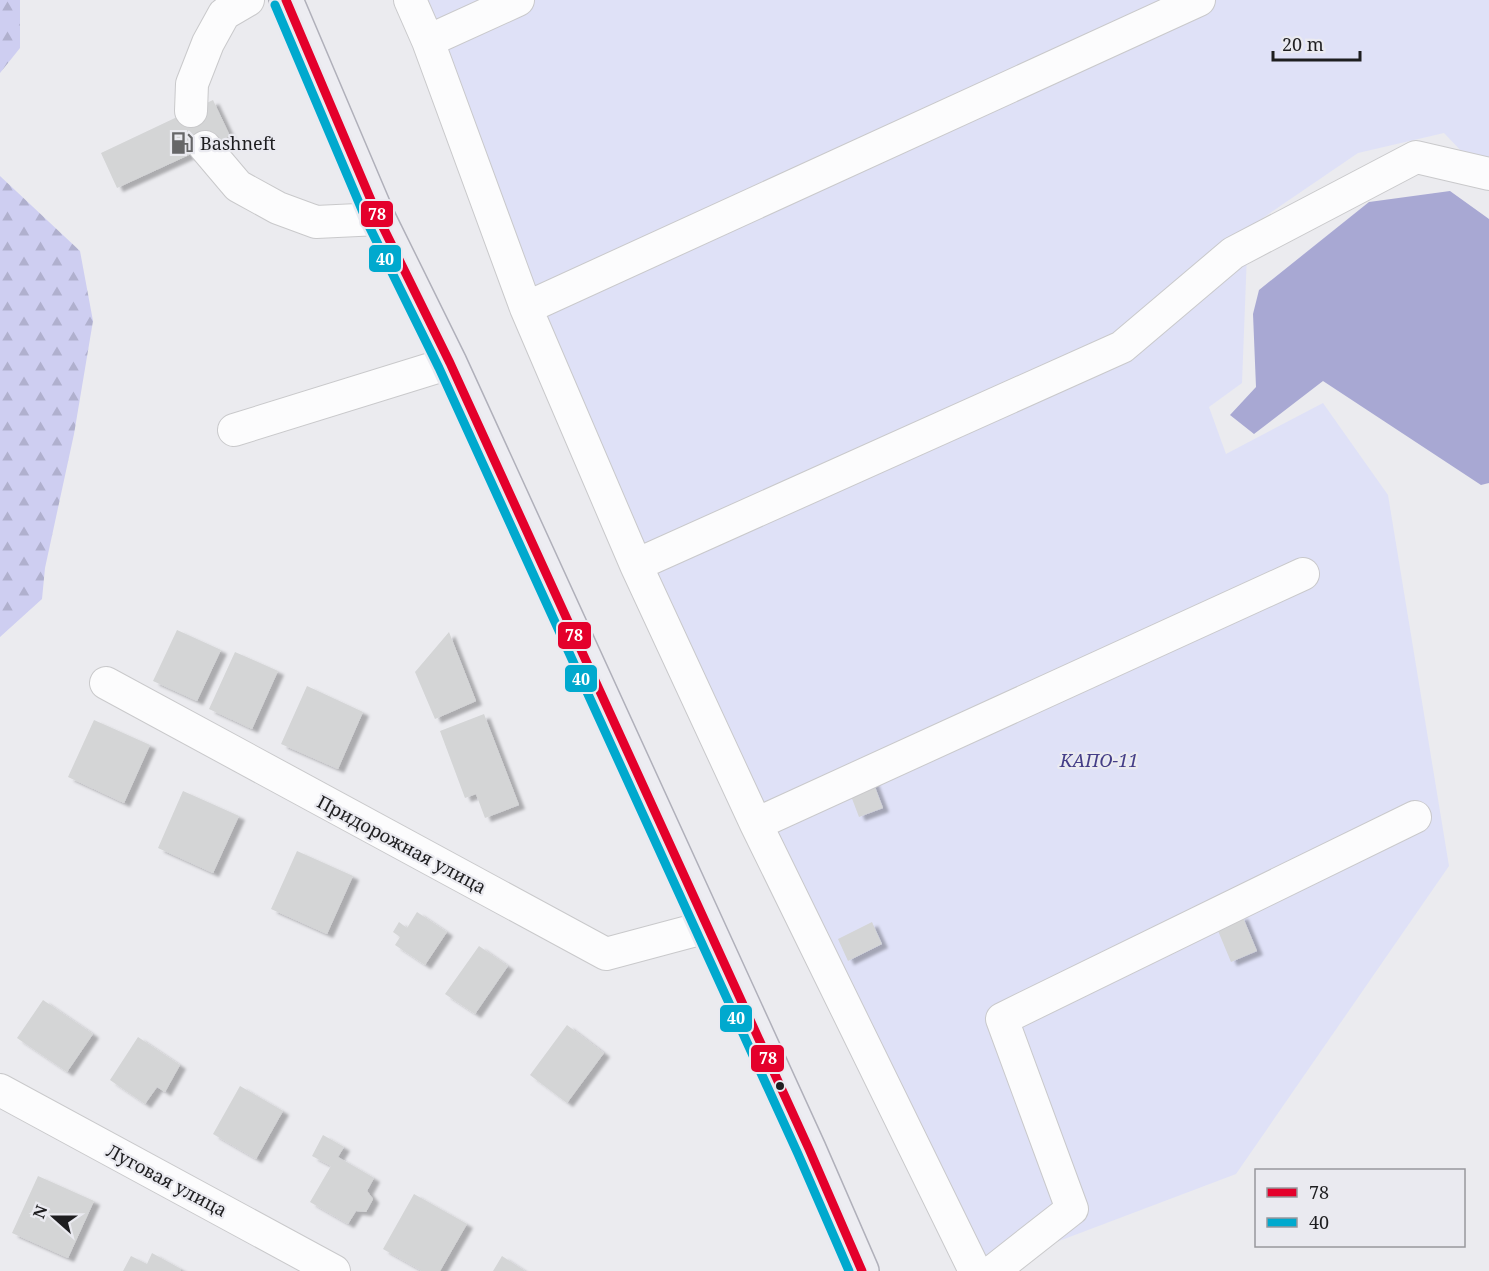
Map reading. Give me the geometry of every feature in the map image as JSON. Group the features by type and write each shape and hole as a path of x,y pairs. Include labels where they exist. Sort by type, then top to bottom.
{"main road":[{"path":"286,0 379,219 450,363 862,1271"}],"street":[{"path":"191,111 192,84 208,43 224,14 248,0"},
{"path":"410,0 428,41 526,309 636,565 756,824 975,1271"},
{"path":"428,41 518,0"},
{"path":"526,309 1199,0"},
{"path":"205,147 238,186 278,208 316,222 379,219"},
{"path":"636,565 1122,346 1233,253 1416,157 1489,174"},
{"path":"234,430 450,363"},
{"path":"756,824 1303,574"},
{"name":"Придорожная улица","path":"106,683 606,954 707,927"},
{"path":"993,1271 1072,1209 1002,1019 1414,817"},
{"name":"Луговая улица","path":"0,1090 334,1271"}],"green space":[{"path":"0,0 20,0 20,48 0,73"},
{"name":"КАПО-11","path":"401,0 1489,0 1489,180 1444,133 1358,153 1248,228 1242,383 1209,407 1226,454 1323,403 1388,495 1449,866 1236,1174 980,1271 967,1271"},
{"path":"0,176 80,251 93,321 74,434 45,568 42,599 0,637"}],"shaded area":[{"path":"1450,191 1489,219 1489,483 1481,485 1323,381 1254,434 1230,415 1256,387 1253,314 1259,290 1369,202"}],"building":[{"path":"213,100 230,136 117,188 101,153"},
{"path":"177,630 221,650 197,701 153,681"},
{"path":"449,632 476,701 435,719 415,672"},
{"path":"235,652 278,671 252,729 209,709"},
{"path":"307,686 363,712 338,769 281,744"},
{"path":"484,714 519,805 485,818 476,794 465,798 440,731"},
{"path":"94,720 150,745 124,803 68,777"},
{"path":"872,779 883,808 859,817 848,788"},
{"path":"183,791 239,816 213,873 158,848"},
{"path":"297,851 353,876 327,934 271,909"},
{"path":"417,912 447,932 425,965 395,945 400,937 393,932 399,922 407,928"},
{"path":"1242,915 1257,951 1231,962 1216,926"},
{"path":"872,922 882,944 848,961 838,939"},
{"path":"479,946 508,966 475,1014 445,994"},
{"path":"43,1000 93,1034 67,1072 17,1038"},
{"path":"567,1025 604,1053 567,1103 530,1075"},
{"path":"138,1037 180,1065 165,1092 157,1087 145,1104 110,1080"},
{"path":"240,1086 283,1111 256,1159 213,1134"},
{"path":"323,1135 344,1147 338,1157 374,1178 367,1191 373,1199 366,1212 356,1211 348,1224 310,1202 331,1166 312,1156"},
{"path":"38,1176 94,1201 68,1258 12,1233"},
{"path":"414,1194 467,1224 440,1271 422,1271 383,1249"},
{"path":"152,1253 181,1271 123,1271 131,1256 147,1264"},
{"path":"502,1256 525,1271 493,1271"}],"transit line":[{"name":"78","path":"286,0 379,219 450,363 809,1149 862,1271"},
{"name":"40","path":"275,5 368,224 439,368 798,1154 849,1271"}],"place":[{"name":"Bashneft","path":"182,143"}]}
